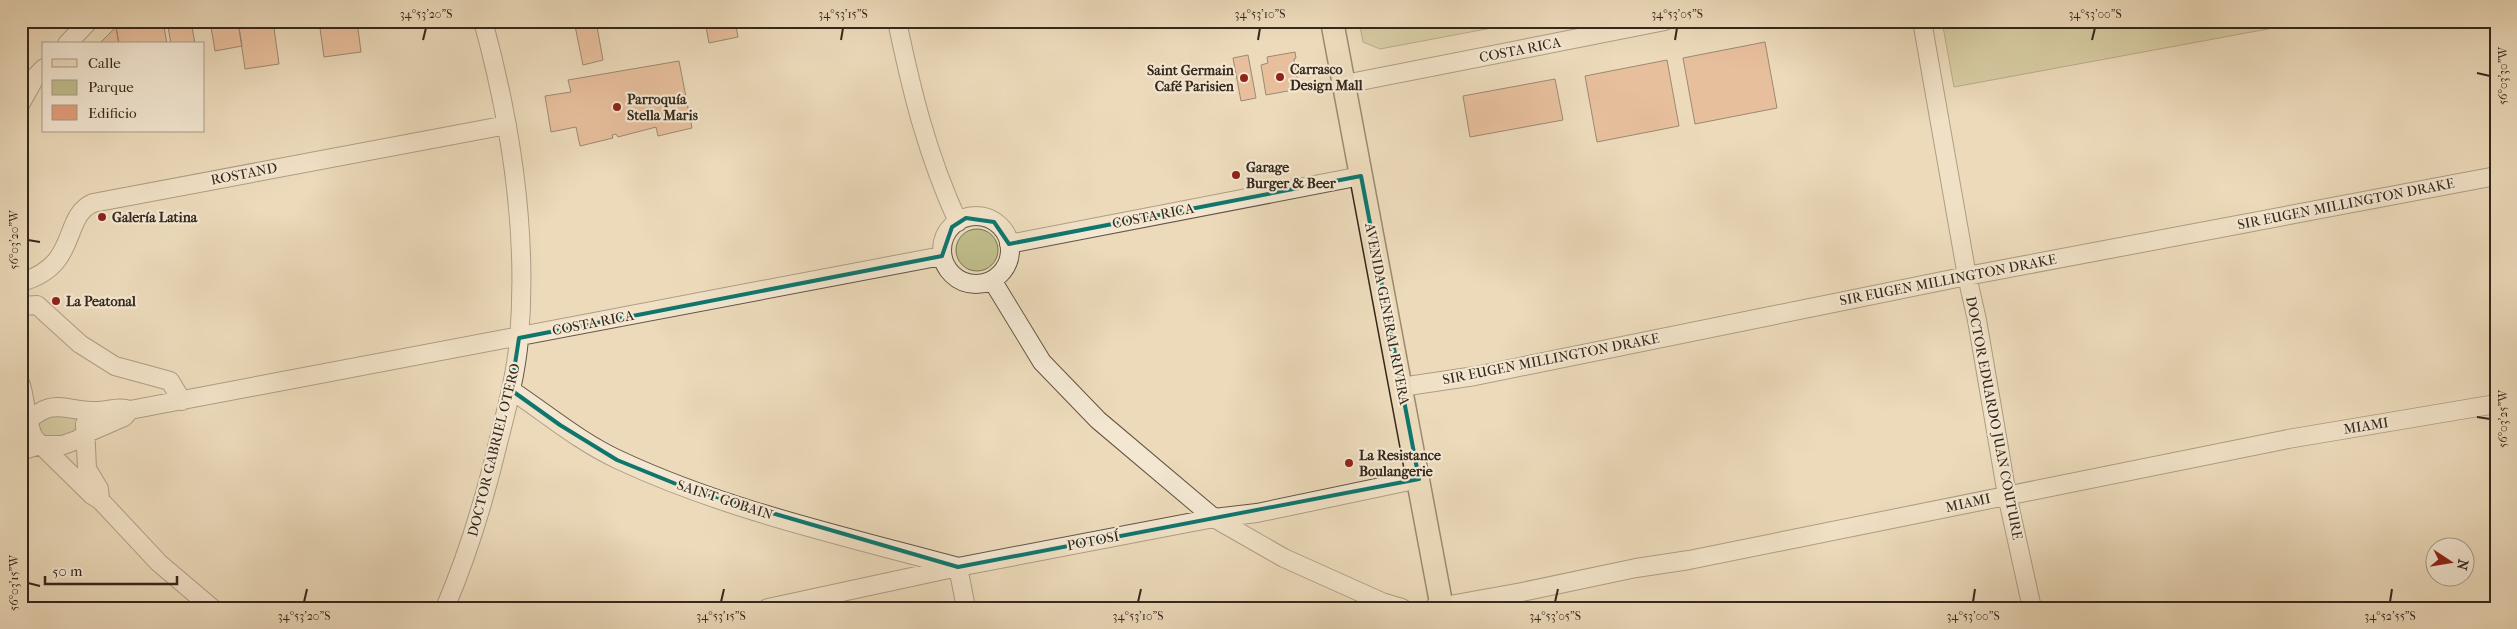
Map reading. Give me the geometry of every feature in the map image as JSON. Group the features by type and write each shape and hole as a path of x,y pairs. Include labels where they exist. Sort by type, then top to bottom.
{"main road":[{"name":"AVENIDA GENERAL RIVERA","path":"1332,21 1419,478 1439,607"}],"street":[{"path":"69,42 86,24 85,21"},
{"name":"DOCTOR GABRIEL OTERO","path":"445,608 480,517 511,390 519,338 519,234 514,170 507,125 483,21"},
{"path":"898,21 913,100 940,182 958,222"},
{"name":"COSTA RICA","path":"1344,84 1665,21"},
{"name":"DOCTOR EDUARDO JUAN COUTURE","path":"1922,21 1967,276 1978,320 2007,495 2032,608"},
{"path":"21,103 36,76 42,70"},
{"name":"ROSTAND","path":"21,282 46,273 59,260 66,249 80,212 93,202 507,125"},
{"name":"COSTA RICA","path":"1009,244 1361,176"},
{"name":"SIR EUGEN MILLINGTON DRAKE","path":"1401,387 1485,374 1967,276 2496,176"},
{"path":"976,217 994,222 1000,228 1009,244 1009,258 1006,265 992,280 977,284 961,281 949,271 942,256 943,240 952,226 958,222 976,217"},
{"name":"COSTA RICA","path":"25,423 47,408 62,405 96,411 121,407 130,410 519,338 942,256"},
{"path":"992,280 1042,362 1098,420 1214,518 1284,558 1368,597 1402,608"},
{"path":"21,306 37,305 80,344 115,366 170,381 182,401"},
{"path":"21,385 25,423 34,438 92,496 100,500 159,563 212,608"},
{"name":"SAINT GOBAIN","path":"511,390 560,425 617,460 686,488 752,510 958,567"},
{"name":"MIAMI","path":"1439,607 1636,568 1689,560 2288,439 2496,404"},
{"path":"76,408 83,416 87,433 87,469 99,490 100,500"},
{"name":"COSTA RICA","path":"21,450 40,445 63,445 77,440 87,433 124,417 130,410"},
{"name":"POTOSÍ","path":"768,608 958,567 1214,518 1257,513 1419,478"},
{"path":"958,567 966,608"}],"highlighted area":[{"path":"1361,176 1419,479 958,567 686,488 617,460 560,425 511,390 519,338 942,256 952,227 966,218 994,222 1009,244"}],"green space":[{"path":"1359,21 1529,21 1380,49 1363,42"},
{"path":"1942,21 2311,21 1954,87"},
{"path":"977,229 992,235 998,250 992,265 977,271 962,265 956,250 962,235"},
{"path":"45,415 75,416 77,420 76,430 63,438 43,435 39,430 40,419"}],"building":[{"path":"145,21 163,21 167,42 119,42 116,27"},
{"path":"167,21 191,21 195,42 171,42"},
{"path":"210,21 238,21 242,46 215,51"},
{"path":"238,21 273,21 279,64 245,69"},
{"path":"319,21 357,21 361,52 324,57"},
{"path":"574,21 596,21 603,60 583,65"},
{"path":"705,21 735,21 738,37 709,43"},
{"path":"116,27 119,42 101,42"},
{"path":"1765,42 1777,108 1695,124 1683,58"},
{"name":"Carrasco Design Mall","path":"1295,52 1296,58 1294,59 1299,89 1266,95 1261,65 1268,63 1267,57"},
{"name":"Saint Germain Café Parisien","path":"1248,55 1256,98 1241,101 1233,58"},
{"path":"1667,60 1679,126 1597,142 1585,76"},
{"name":"Parroquía Stella Maris","path":"679,61 692,128 658,136 656,127 618,137 616,134 612,135 613,138 580,146 576,127 551,132 545,96 571,92 568,80"},
{"path":"1555,79 1563,120 1470,137 1463,96"}],"place":[{"name":"Carrasco Design Mall","path":"1280,77"},
{"name":"Saint Germain Café Parisien","path":"1244,78"},
{"name":"Parroquía Stella Maris","path":"617,107"},
{"name":"Garage Burger & Beer","path":"1236,175"},
{"name":"Galería Latina","path":"102,217"},
{"name":"La Peatonal","path":"56,301"},
{"name":"La Resistance Boulangerie","path":"1349,463"}]}
